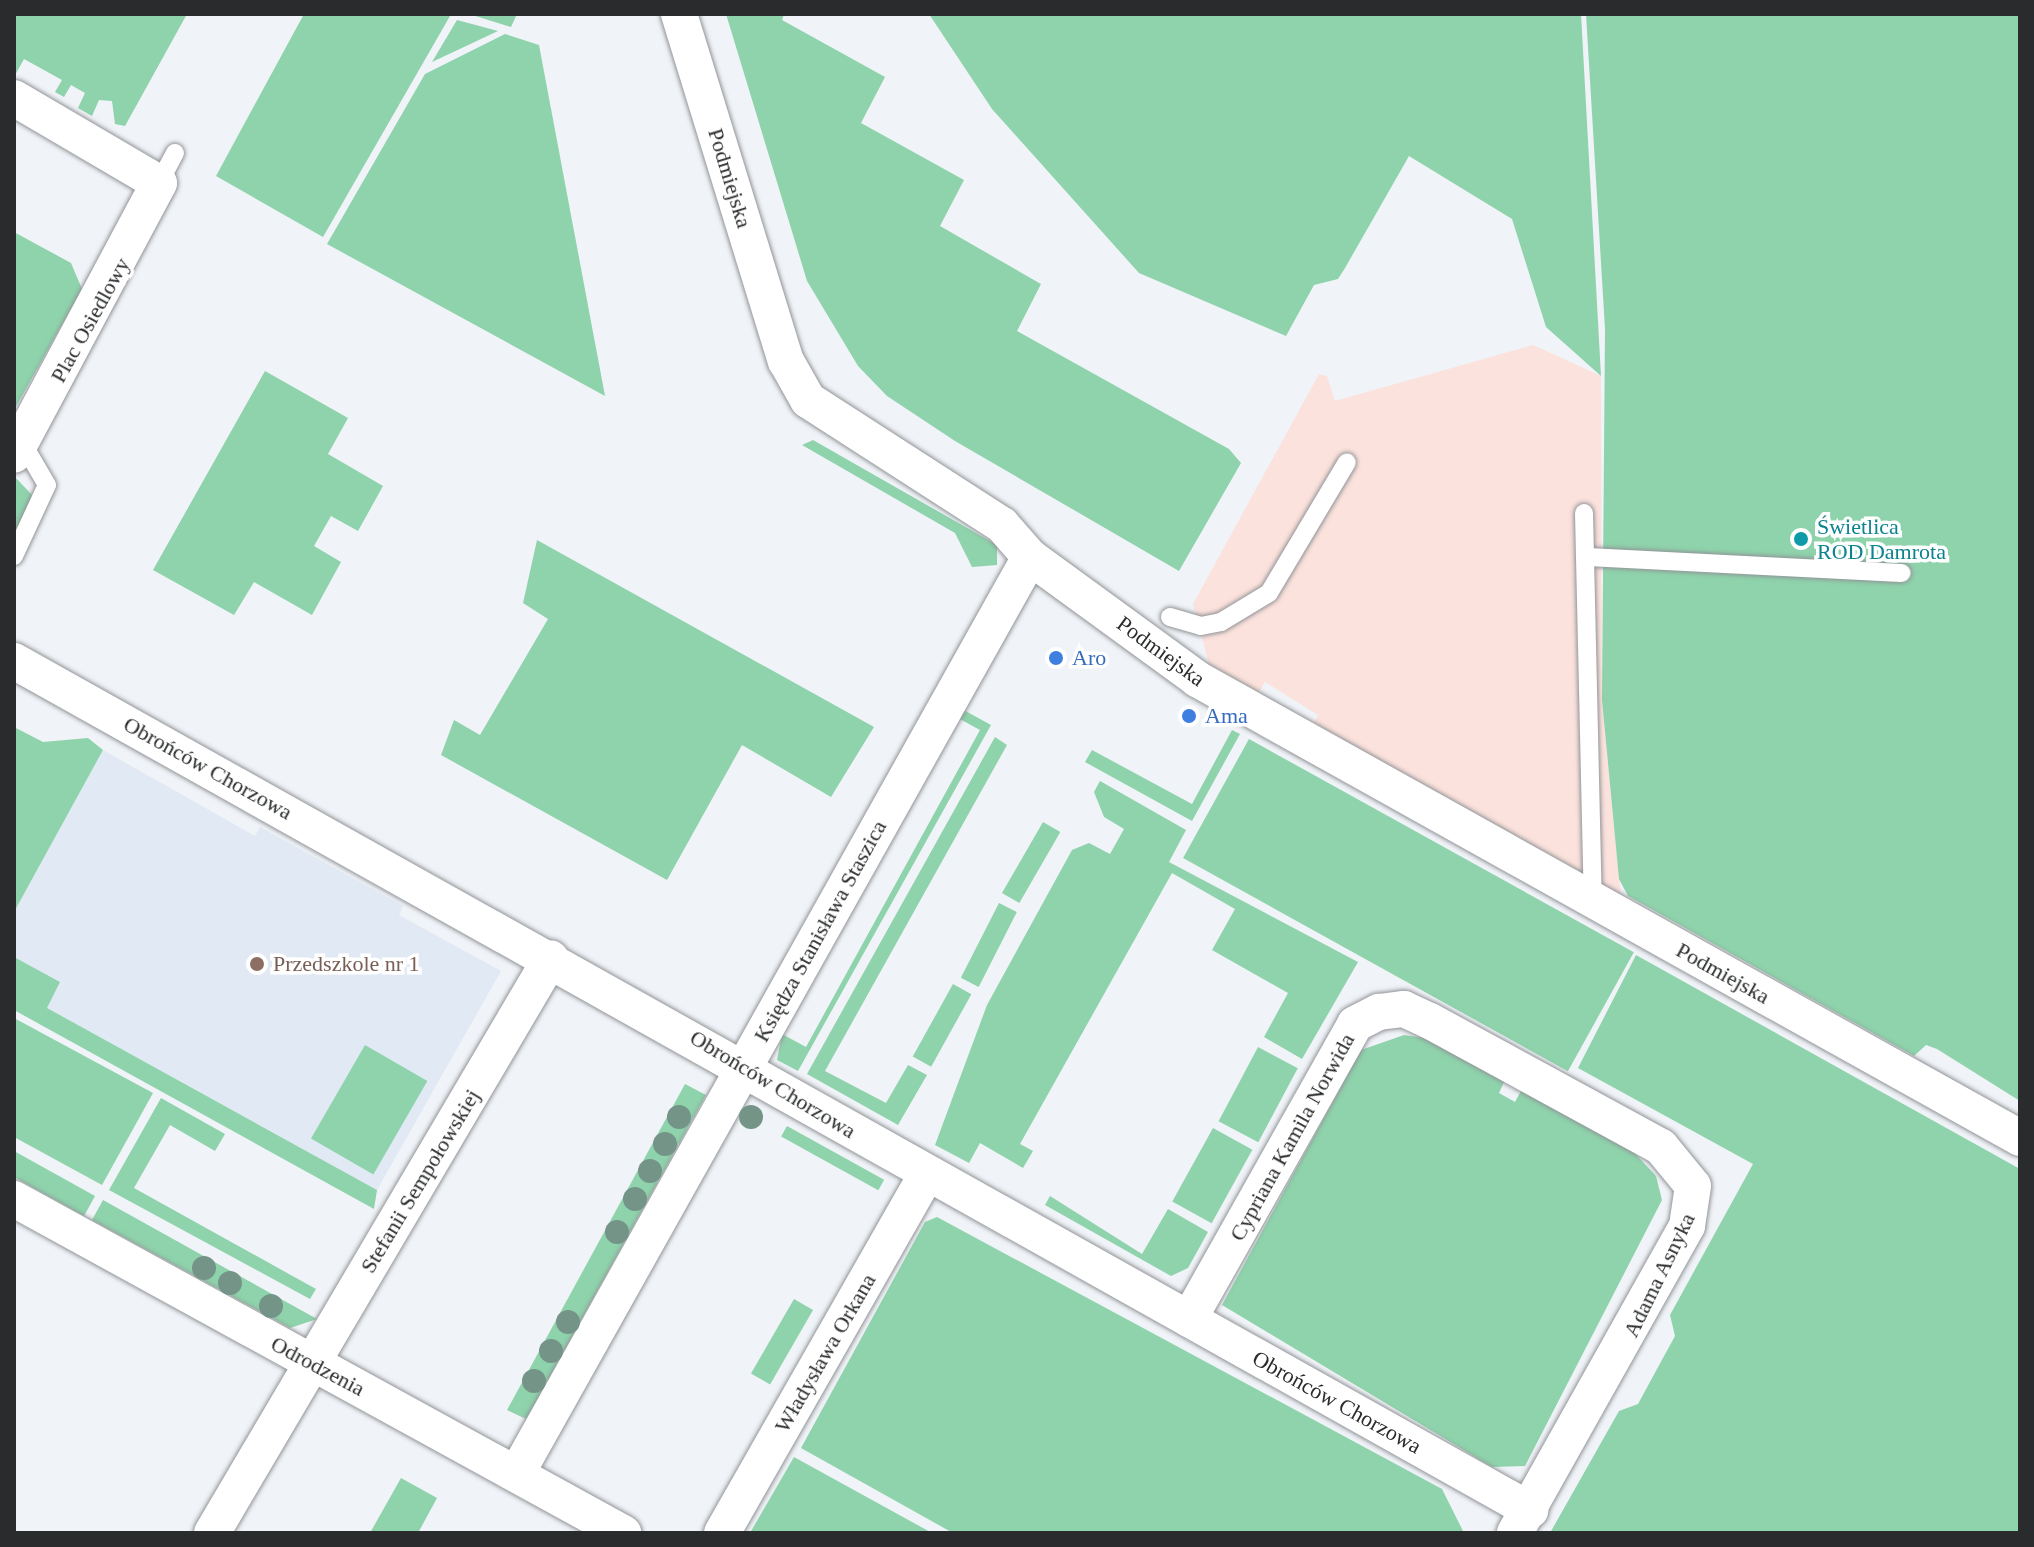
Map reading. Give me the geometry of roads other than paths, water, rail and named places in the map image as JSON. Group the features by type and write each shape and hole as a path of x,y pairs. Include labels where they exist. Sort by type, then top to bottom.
{"street":[{"name":"Podmiejska","path":"679,14 786,361 808,400 1002,525 1030,557 1197,679 2020,1138"},
{"name":"Plac Osiedlowy","path":"14,98 167,168 19,449"},
{"name":"Księdza Stanisława Staszica","path":"517,1473 1030,557"},
{"name":"Obrońców Chorzowa","path":"14,661 551,958 1189,1319 1523,1521"},
{"name":"Stefanii Sempołowskiej","path":"212,1533 551,958"},
{"name":"Cypriana Kamila Norwida","path":"1189,1319 1355,1024 1404,1009 1430,1021"},
{"name":"Adama Asnyka","path":"1430,1021 1661,1147 1693,1186 1677,1249 1523,1521"},
{"name":"Władysława Orkana","path":"722,1533 927,1173"},
{"name":"Odrodzenia","path":"14,1199 623,1533"}],"lane":[{"path":"14,556 47,485 19,449"},
{"path":"1170,617 1201,626 1221,622 1269,593 1347,462"},
{"path":"1584,513 1593,902"},
{"path":"1587,557 1902,573"}],"place":[{"name":"Świetlica ROD Damrota","path":"1801,539"},
{"name":"Aro","path":"1056,658"},
{"name":"Ama","path":"1189,716"},
{"name":"Przedszkole nr 1","path":"257,964"}]}
